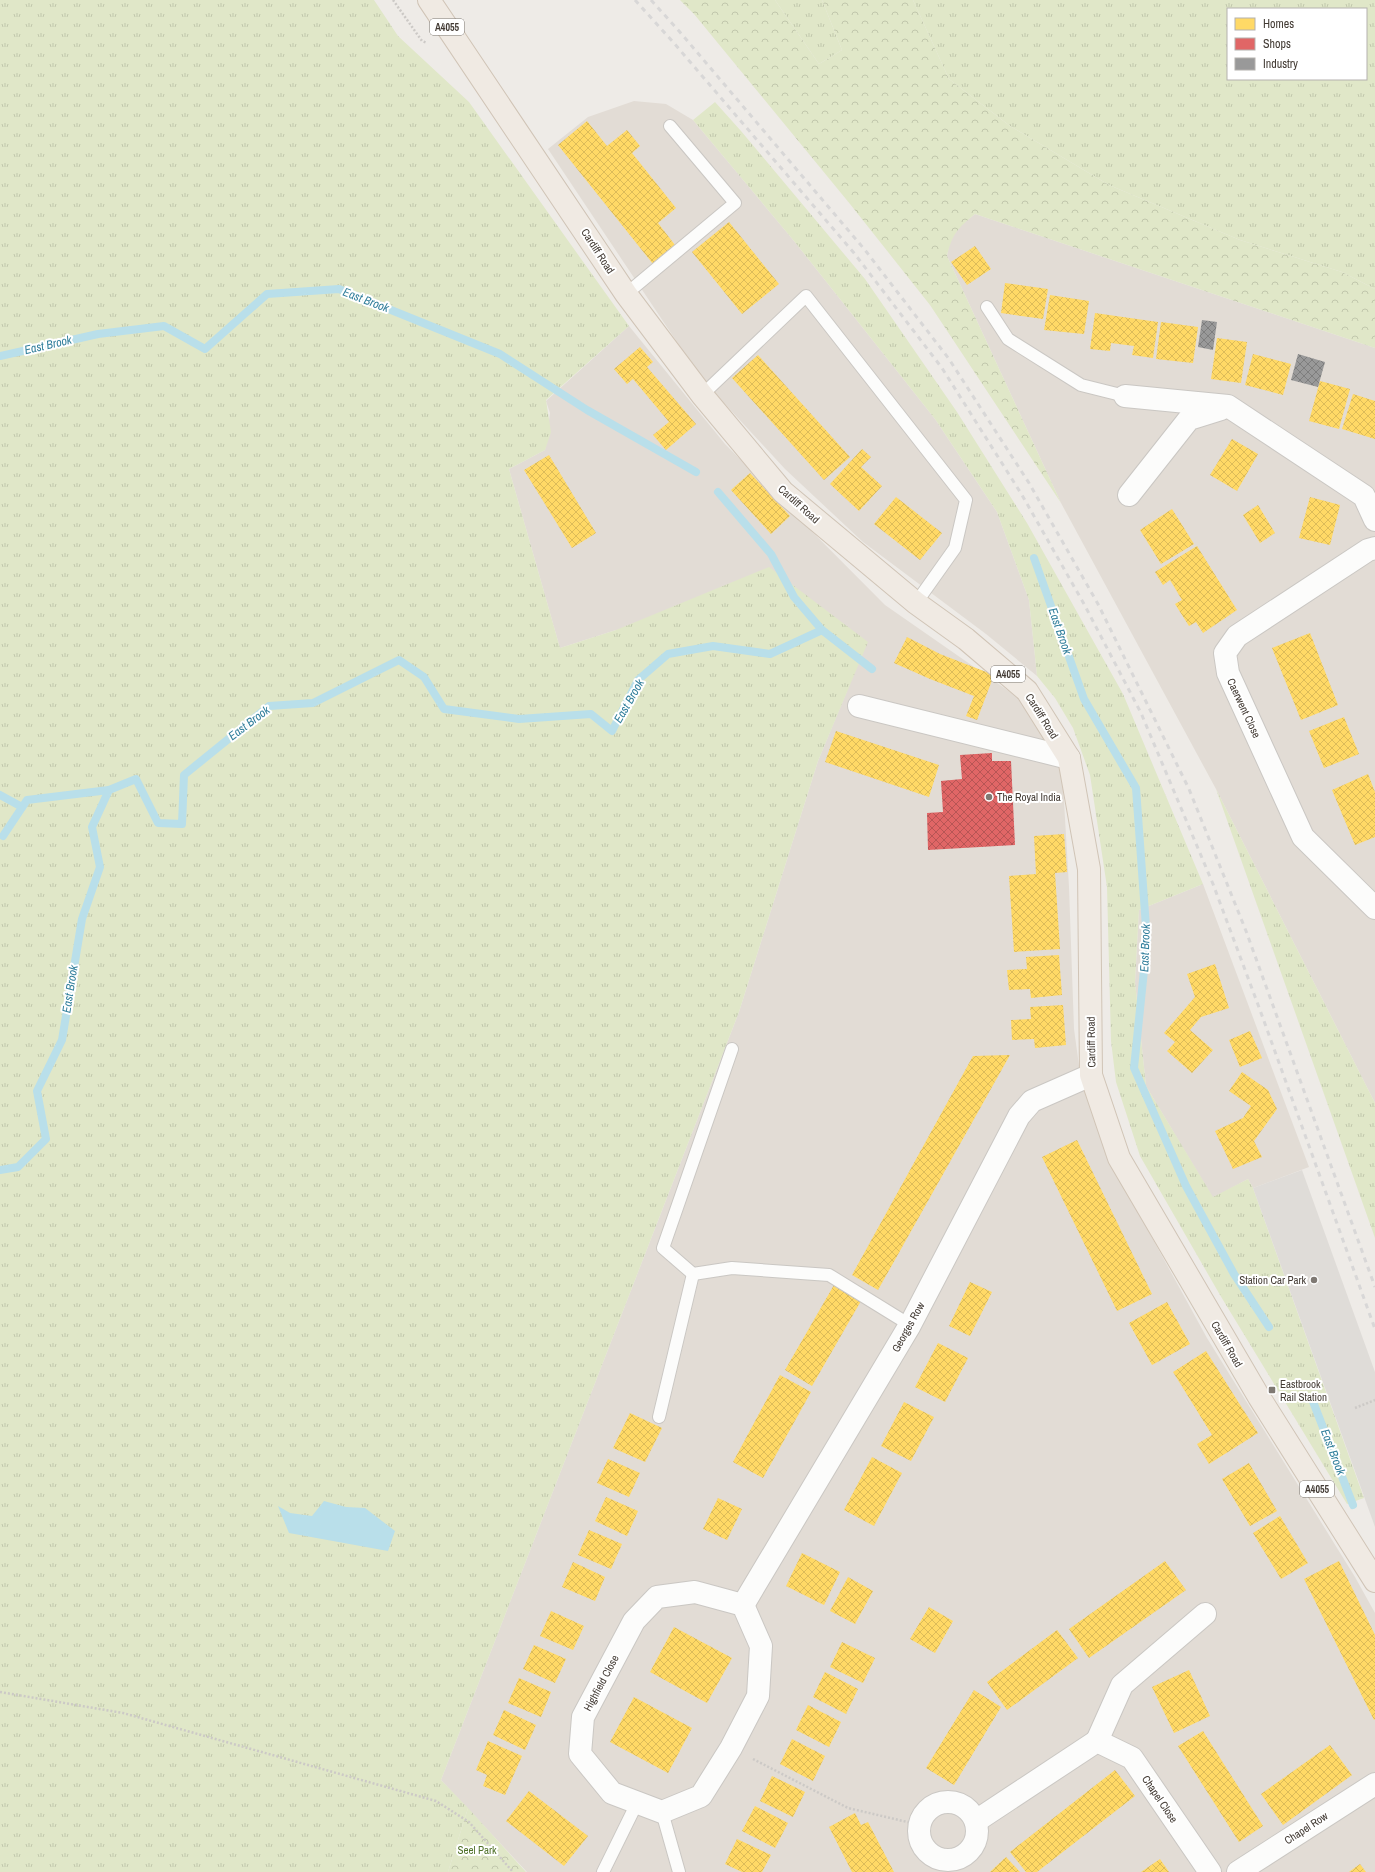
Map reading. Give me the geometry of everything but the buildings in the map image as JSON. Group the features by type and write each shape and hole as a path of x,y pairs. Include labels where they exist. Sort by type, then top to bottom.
{"main road":[{"name":"Cardiff Road","path":"429,0 626,294 702,394 783,492 916,603 966,639 1027,691 1069,758 1089,868 1091,1075 1119,1158 1259,1397 1375,1581"}],"street":[{"path":"1125,396 1228,406 1364,496 1375,520"},
{"path":"1129,495 1189,419 1228,406"},
{"name":"Caerwent Close","path":"1375,548 1368,550 1237,636 1225,653 1228,673 1303,837 1375,908"},
{"path":"859,706 1069,758"},
{"name":"Georges Row","path":"743,1605 910,1325 1019,1116 1032,1101 1091,1075"},
{"name":"Highfield Close","path":"662,1812 612,1793 580,1754 583,1717 634,1621 657,1597 695,1592 743,1605"},
{"path":"662,1812 701,1796 731,1748 758,1696 761,1646 743,1605"},
{"path":"976,1822 1097,1741 1122,1685 1205,1614"},
{"name":"Chapel Close","path":"1097,1741 1132,1758 1210,1872"},
{"name":"Chapel Row","path":"1238,1872 1375,1784"},
{"path":"948,1802 958,1804 967,1809 976,1822 977,1831 975,1841 964,1856 954,1859 939,1858 926,1850 919,1835 920,1825 924,1814 932,1807 948,1802"}],"lane":[{"path":"626,294 735,204 670,126"},
{"path":"702,394 806,296 966,500 955,548 916,603"},
{"path":"987,307 1008,339 1081,385 1125,396"},
{"path":"732,1049 663,1248 693,1274 732,1268 829,1275 910,1325"},
{"path":"659,1417 693,1274"},
{"path":"603,1872 637,1803"},
{"path":"662,1812 679,1872"}],"path":[{"path":"394,0 422,42"},
{"path":"1355,1408 1375,1400"},
{"path":"0,1692 123,1713 436,1801 469,1822 513,1872"},
{"path":"731,1748 848,1808 920,1825"}],"shaded area":[{"path":"634,101 666,104 693,120 794,241 935,419 997,512 1029,600 1037,676 986,634 863,542 785,469 701,378 548,149 588,117"},
{"path":"975,214 1375,348 1375,1103 1216,789 1061,503 947,256 950,240 960,226"},
{"path":"629,326 725,444 885,605 1020,699 1062,767 1069,887 1074,1029 1080,1073 1110,1161 1207,1338 1355,1577 1375,1613 1375,1872 527,1872 441,1780 739,1012 818,761 847,691 616,630 560,648 509,469 545,450 550,413 546,401"},
{"path":"1203,884 1309,1167 1253,1188 1248,1179 1213,1198 1146,1086 1135,982 1139,910"},
{"name":"Station Car Park","path":"1302,1170 1375,1372 1375,1527 1253,1188"}],"green space":[{"path":"0,0 374,0 398,36 469,102 629,326 546,400 551,432 545,450 509,469 560,648 616,630 769,567 868,642 818,761 739,1012 441,1780 468,1808 448,1872 0,1872"},
{"path":"680,0 775,0 819,64 842,50 822,0 913,0 949,79 1010,126 1109,185 1240,240 1342,272 1375,289 1375,348 975,214 956,232 947,256 1061,503 930,305 850,204 694,14"},
{"path":"775,0 822,0 842,50 819,64"},
{"path":"913,0 1375,0 1375,289 1342,272 1240,240 1109,185 1010,126 949,79"},
{"path":"715,102 865,279 957,412 1027,523 1123,694 1203,884 1139,910 1135,982 1146,1086 1213,1197 1248,1179 1253,1188 1364,1498 1347,1504 1220,1295 1140,1156 1116,1082 1111,1041 1107,887 1090,775 1073,728 1055,698 1037,676 1029,600 997,512 935,419 794,241 693,120"},
{"path":"1216,789 1375,1103 1375,1238"},
{"name":"Seel Park","path":"468,1808 526,1872 448,1872"}],"water":[{"path":"324,1501 346,1507 365,1508 395,1531 388,1551 289,1533 278,1506 290,1513 312,1516"}],"waterway":[{"name":"East Brook","path":"0,356 98,334 164,326 205,349 267,294 339,289 500,354 587,410 696,472"},
{"path":"718,492 771,554 794,597 822,630"},
{"name":"East Brook","path":"1034,558 1084,699 1136,788 1147,941 1134,1068 1186,1186 1234,1274 1269,1327"},
{"name":"East Brook","path":"0,1170 18,1167 46,1139 37,1091 62,1040 82,919 100,867 92,827 109,790 136,779 158,823 182,824 184,775 269,706 313,703 399,660 424,677 444,709 519,719 591,714 612,731 638,680 668,654 713,646 770,654 822,630 872,669"},
{"path":"3,836 27,800 109,790"},
{"path":"0,795 22,807"},
{"name":"East Brook","path":"1312,1399 1353,1505"}],"railway":[{"path":"635,0 673,42 854,253 942,368 1022,495 1084,604 1141,713 1213,884 1375,1329"},
{"path":"651,0 865,250 949,359 1029,483 1098,604 1189,789 1246,931 1375,1287"}],"place":[{"name":"The Royal India","path":"989,797"},
{"name":"Station Car Park","path":"1314,1280"},
{"name":"Eastbrook Rail Station","path":"1272,1390"}]}
